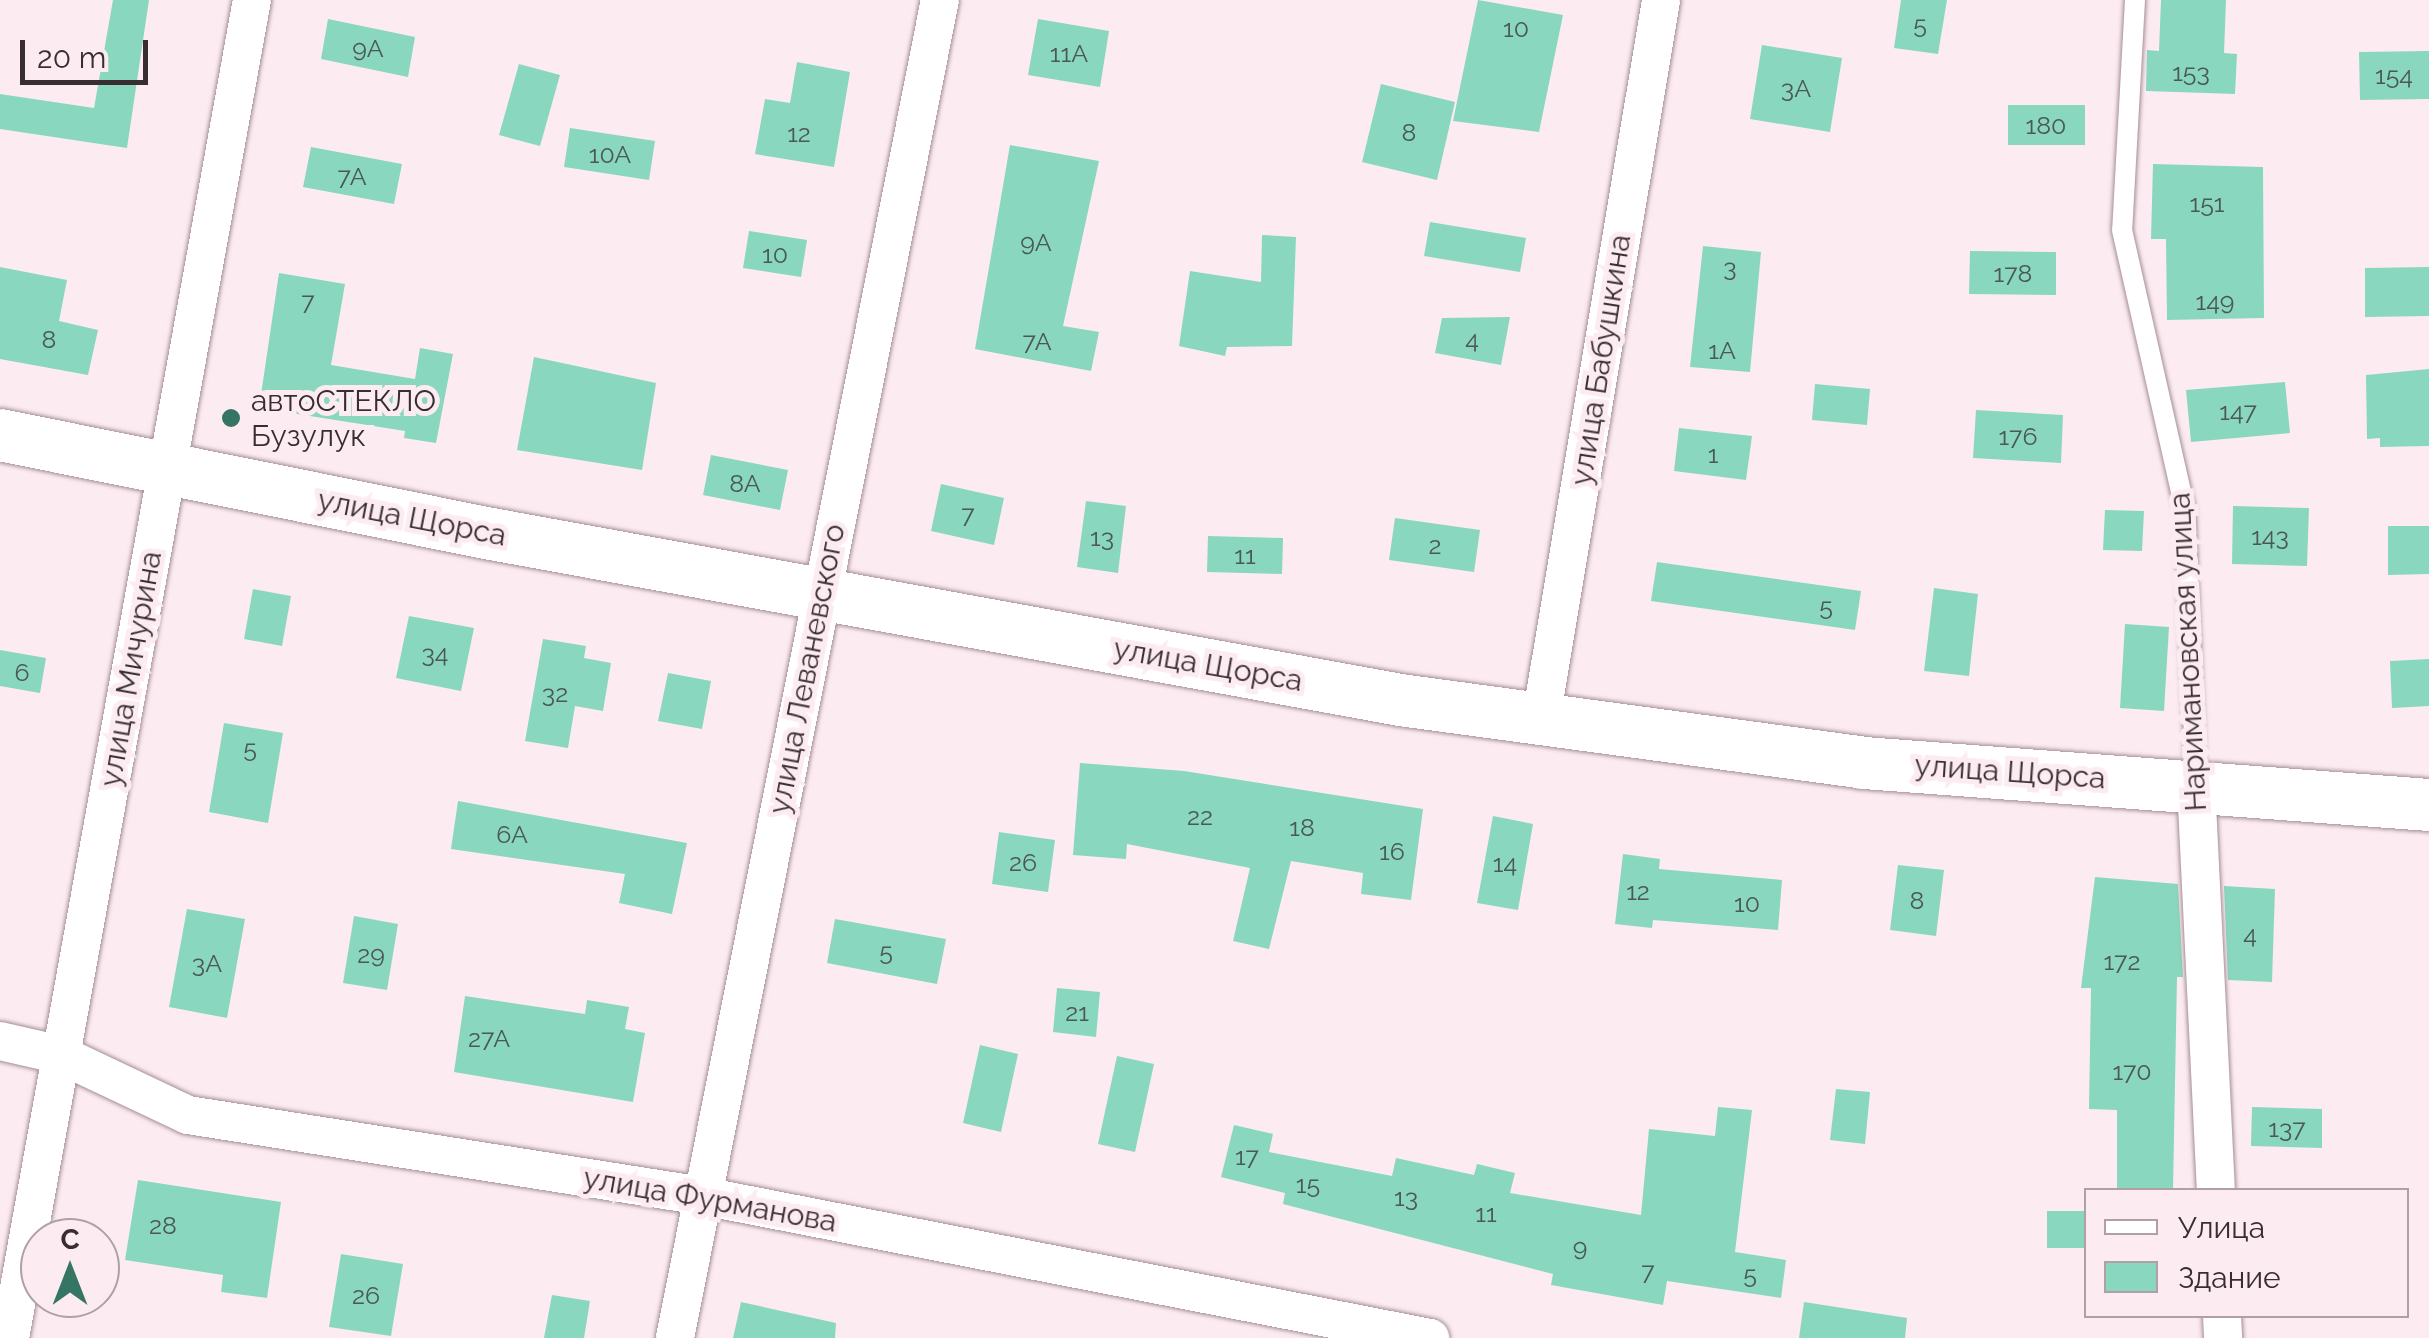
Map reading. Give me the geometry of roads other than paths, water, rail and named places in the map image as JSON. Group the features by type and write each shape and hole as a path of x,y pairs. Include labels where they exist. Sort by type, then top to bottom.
{"main road":[{"name":"улица Щорса","path":"0,435 822,594 1400,700 1864,763 2196,784 2429,805"}],"street":[{"name":"улица Мичурина","path":"10,1338 252,0"},
{"name":"улица Леваневского","path":"675,1338 940,0"},
{"name":"улица Бабушкина","path":"1542,719 1662,0"},
{"name":"Наримановская улица","path":"2196,784 2216,1188"},
{"name":"улица Фурманова","path":"0,1041 61,1055 188,1115 703,1196 1430,1338"}],"lane":[{"name":"Наримановская улица","path":"2135,0 2122,230 2185,510 2196,784"}],"place":[{"name":"автоСТЕКЛО Бузулук","path":"231,418"}]}
